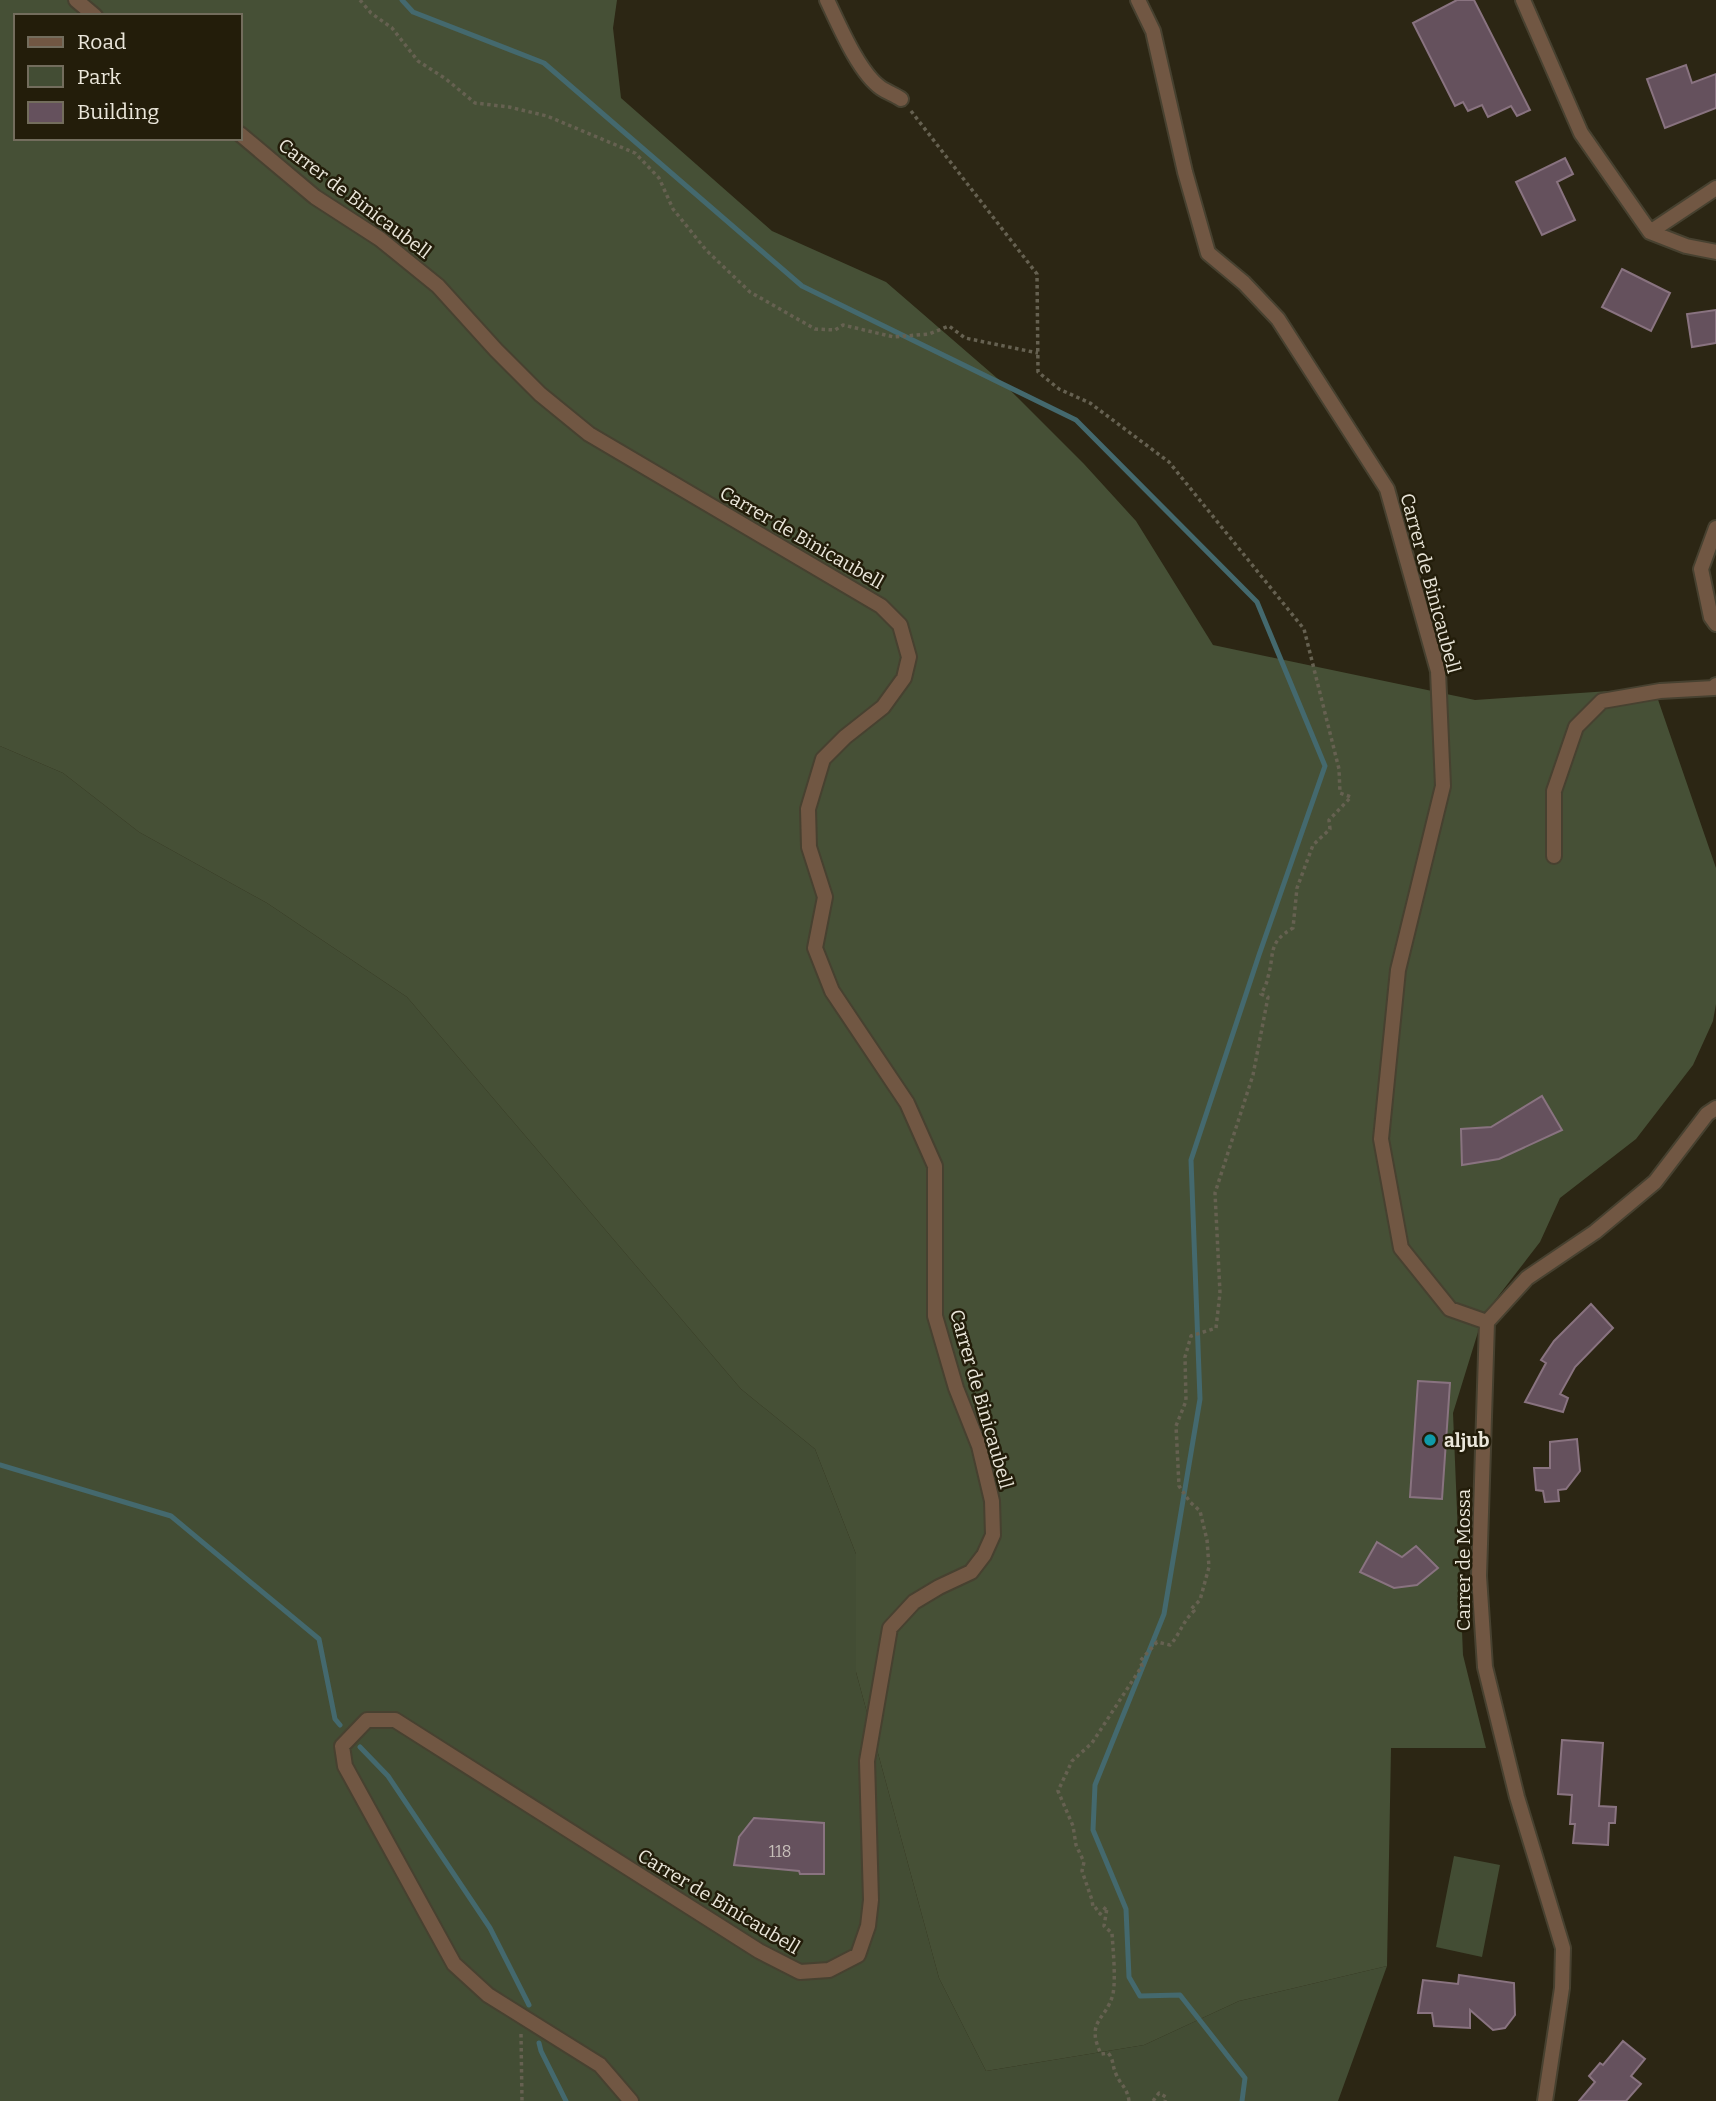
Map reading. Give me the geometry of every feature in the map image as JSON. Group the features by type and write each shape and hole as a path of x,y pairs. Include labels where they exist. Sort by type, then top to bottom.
{"street":[{"path":"76,0 93,14"},
{"path":"827,0 866,73 880,88 901,99"},
{"name":"Carrer de Binicaubell","path":"1138,0 1153,32 1185,172 1208,253 1244,283 1278,319 1387,489 1438,671 1443,786 1398,970 1381,1139 1401,1248 1450,1309 1487,1322"},
{"path":"1523,0 1581,133 1650,232 1686,246 1716,252"},
{"name":"Carrer de Binicaubell","path":"242,136 315,197 380,239 438,286 540,394 589,434 881,606 900,625 909,657 904,678 883,706 823,759 808,809 809,847 824,897 815,948 832,992 907,1103 935,1166 935,1316 956,1388 979,1446 992,1501 993,1535 984,1555 971,1572 914,1602 890,1628 867,1761 870,1900 868,1926 858,1955 829,1970 800,1972 759,1951 395,1720 367,1720 342,1746 345,1766 454,1964 488,1995 600,2065 631,2101"},
{"path":"1650,232 1716,188"},
{"path":"1716,528 1701,569 1716,624"},
{"path":"1554,856 1554,791 1576,727 1602,701 1660,691 1714,688 1716,685"},
{"path":"1487,1322 1527,1278 1595,1232 1654,1182 1707,1114 1716,1108"},
{"name":"Carrer de Mossa","path":"1487,1322 1479,1576 1485,1667 1517,1797 1563,1948 1562,1988 1545,2101"}],"path":[{"path":"360,0 371,13 392,28 418,61 446,79 475,103 509,107 547,116 635,153 659,178 673,209 706,250 750,292 816,329 835,330 843,325 894,337 929,334 949,326 965,338 1038,353"},
{"path":"901,99 1037,274 1038,372 1059,390 1090,403 1169,462 1304,629 1339,769 1340,793 1351,797 1329,820 1330,829 1313,845 1297,888 1293,928 1280,936 1271,950 1268,978 1261,994 1268,997 1253,1075 1215,1193 1220,1293 1216,1328 1191,1336 1185,1357 1186,1401 1176,1426 1179,1486 1189,1502 1200,1511 1207,1540 1209,1567 1200,1600 1191,1609 1194,1611 1184,1620 1170,1645 1157,1642 1140,1661 1142,1666 1092,1743 1072,1761 1058,1791 1084,1862 1082,1871 1093,1907 1100,1914 1107,1908 1104,1926 1112,1933 1113,1994 1096,2026 1096,2042 1101,2054 1108,2053 1112,2056 1115,2074 1127,2090 1129,2101"},
{"path":"522,2101 521,2035 526,2019"},
{"path":"1153,2101 1159,2093 1166,2097 1165,2101"}],"green space":[{"path":"0,0 617,0 613,28 621,98 772,231 886,282 1005,385 1136,521 1213,645 1475,700 1654,688 1716,868 1716,1004 1713,1021 1693,1065 1636,1139 1560,1198 1540,1242 1483,1316 1453,1413 1463,1655 1486,1748 1391,1748 1387,1966 1239,2001 1144,2045 986,2071 939,1978 856,1672 856,1554 815,1449 741,1389 407,997 267,903 139,832 63,773 0,746"},
{"path":"0,746 63,773 139,832 267,903 407,997 741,1389 815,1449 856,1554 856,1672 939,1978 986,2071 1144,2045 1239,2001 1387,1966 1338,2101 0,2101"},
{"path":"1454,1856 1500,1865 1482,1957 1436,1947"}],"building":[{"path":"1457,0 1474,0 1530,110 1517,116 1511,106 1488,117 1482,105 1468,111 1463,102 1455,106 1413,23"},
{"path":"1686,65 1692,83 1716,74 1716,108 1665,128 1647,79"},
{"path":"1565,158 1573,174 1557,182 1575,220 1542,235 1516,182"},
{"path":"1622,269 1670,293 1651,331 1602,307"},
{"path":"1716,310 1716,343 1692,347 1687,314"},
{"path":"1542,1096 1562,1130 1499,1159 1462,1165 1461,1129 1491,1127"},
{"path":"1591,1304 1613,1328 1575,1367 1560,1394 1568,1398 1563,1412 1525,1402 1546,1363 1541,1360 1554,1341"},
{"name":"aljub","path":"1418,1381 1450,1383 1442,1499 1410,1497"},
{"path":"1577,1439 1580,1471 1566,1489 1558,1490 1559,1501 1545,1502 1543,1491 1536,1490 1534,1468 1550,1468 1550,1442"},
{"path":"1377,1542 1402,1557 1416,1546 1438,1568 1417,1585 1394,1588 1360,1572"},
{"path":"1562,1740 1603,1743 1599,1806 1616,1807 1615,1823 1609,1823 1608,1845 1573,1843 1575,1824 1570,1824 1572,1795 1558,1794"},
{"path":"754,1818 824,1823 824,1874 800,1874 799,1871 734,1865 739,1837"},
{"path":"1459,1975 1514,1983 1515,2015 1505,2028 1493,2030 1470,2010 1470,2028 1434,2026 1432,2013 1418,2013 1423,1980 1458,1984"},
{"path":"1623,2041 1645,2059 1631,2076 1641,2084 1626,2101 1579,2101 1595,2082 1589,2076 1600,2063 1603,2065"}],"waterway":[{"path":"402,0 413,12 544,63 802,286 1076,420 1257,602 1325,766 1191,1160 1200,1399 1164,1614 1095,1785 1093,1830 1126,1909 1129,1977 1140,1996 1180,1995 1245,2078 1242,2101"},
{"path":"0,1465 171,1516 319,1639 335,1719 340,1725"},
{"path":"360,1747 388,1776 490,1928 529,2005"},
{"path":"539,2043 566,2101"}],"place":[{"name":"aljub","path":"1430,1440"}]}
